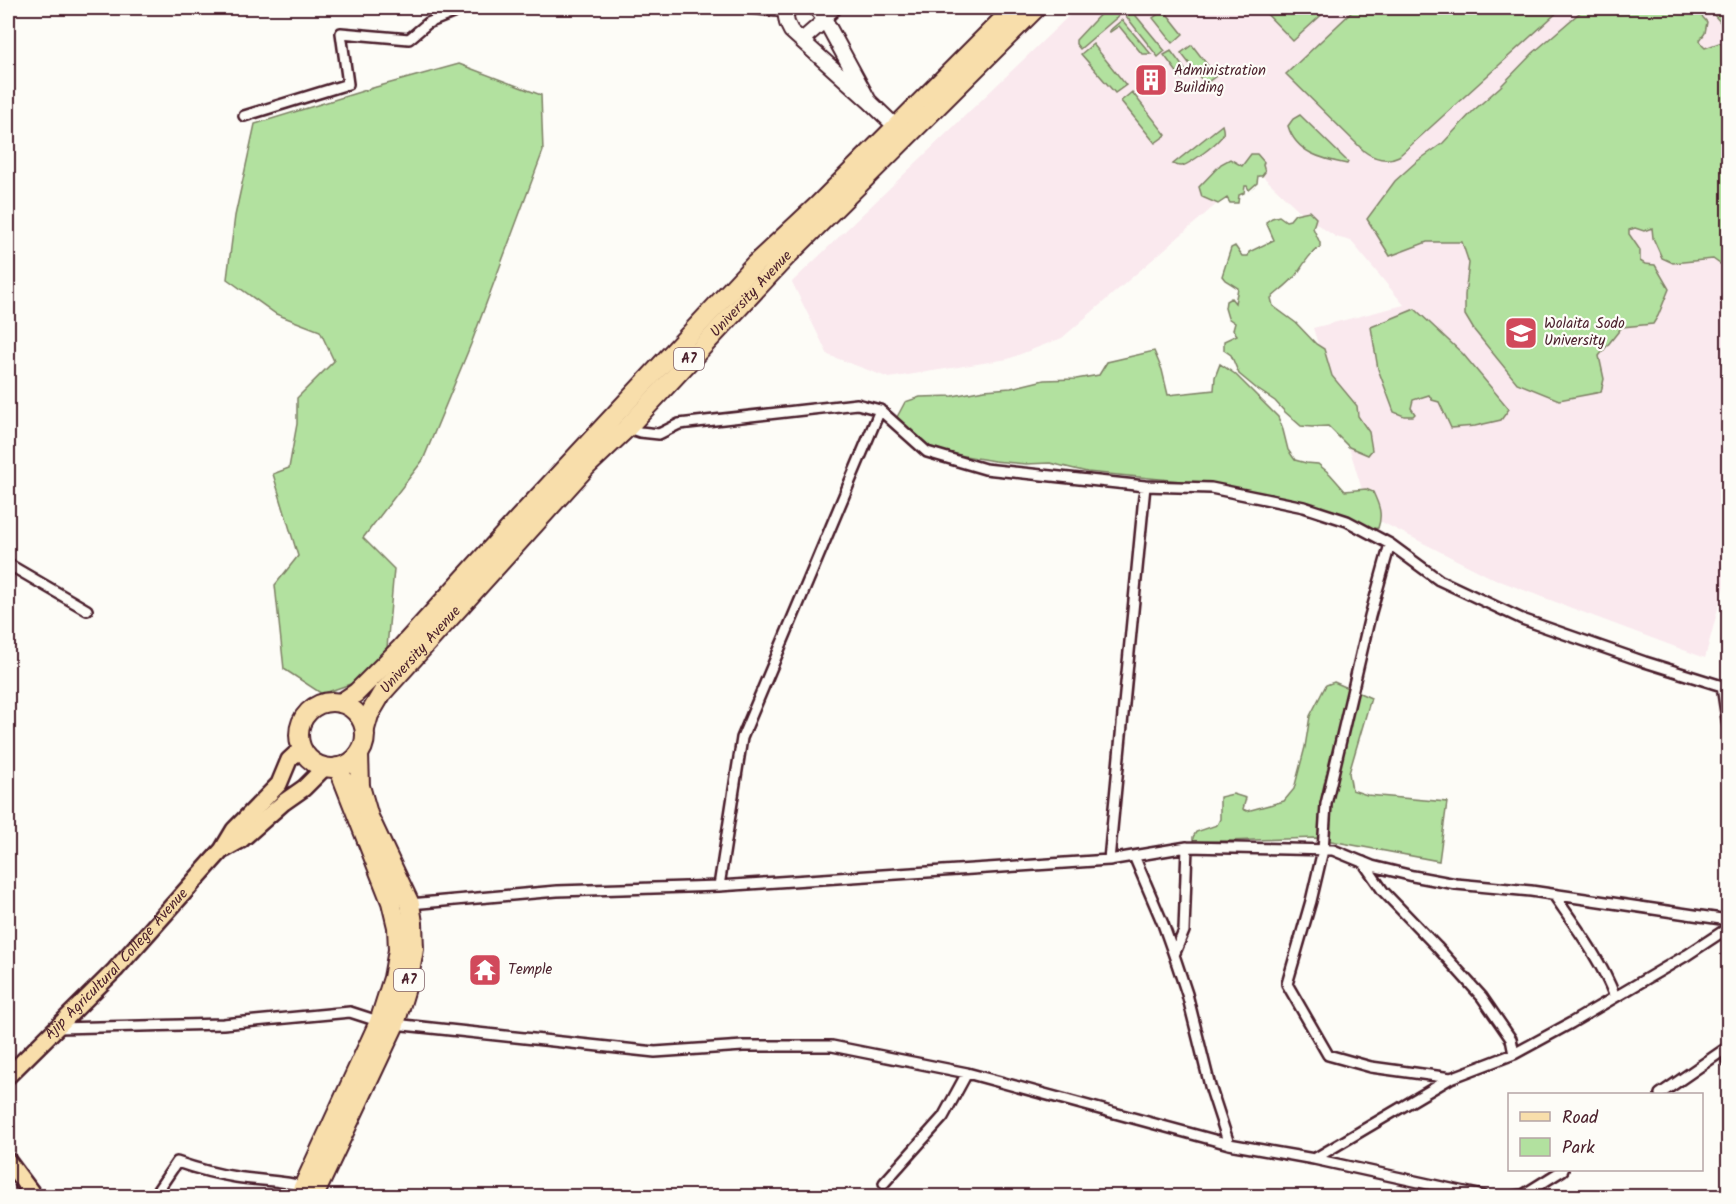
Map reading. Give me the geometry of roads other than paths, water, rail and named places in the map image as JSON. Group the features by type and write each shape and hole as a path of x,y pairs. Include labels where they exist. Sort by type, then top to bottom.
{"highway":[{"name":"University Avenue","path":"365,729 369,715 382,693 587,466 620,423 755,264 818,205 1014,8"},
{"name":"University Avenue","path":"341,703 356,693 375,675 620,423 1036,8"},
{"name":"A7","path":"341,703 329,702 317,705 307,713 301,723 299,736 307,757 315,763 332,767 391,902 397,927 398,950 387,1023"},
{"path":"341,703 356,713 365,729"},
{"name":"A7","path":"308,1193 409,978 414,949 410,904 369,817 360,786 359,754 364,742 365,729"},
{"path":"332,767 350,763 359,754"}],"main road":[{"path":"222,850 234,830 279,784 289,760 302,748"},
{"path":"222,850 241,840 284,802 332,767"},
{"name":"Ajip Agricultural College Avenue","path":"8,1076 115,970 222,850"},
{"path":"8,1161 34,1197"}],"street":[{"path":"244,116 348,84 341,33 409,39 428,23 465,8"},
{"path":"750,8 788,10 787,23 791,31 895,126"},
{"path":"816,8 825,20 869,101"},
{"path":"802,40 837,8"},
{"path":"620,423 640,432 659,434 679,424 857,404 880,410 927,452 985,469 1145,486 1211,488 1304,507 1347,521 1390,544 1440,580 1522,620 1634,658 1725,685 1728,726"},
{"path":"719,886 742,738 880,410"},
{"path":"1109,860 1145,486"},
{"path":"1390,544 1370,616 1326,804 1323,850 1287,984 1328,1055 1371,1067 1451,1078"},
{"path":"8,564 87,610"},
{"path":"410,904 557,891 719,886 1109,860 1187,847 1333,850 1372,866 1456,884 1531,891 1728,920"},
{"path":"1174,955 1184,931 1187,847"},
{"path":"1134,856 1174,955 1210,1086 1229,1144"},
{"path":"1363,862 1383,891 1437,946 1482,997 1511,1039 1514,1054"},
{"path":"1554,895 1582,937 1615,997"},
{"path":"1314,1159 1451,1078 1514,1054 1615,997 1728,928"},
{"path":"56,1028 223,1024 350,1012 387,1023 655,1052 744,1046 831,1046 967,1073 1229,1144 1314,1159 1483,1197"},
{"path":"1727,1048 1728,1062"},
{"path":"1663,1093 1727,1048"},
{"path":"884,1183 943,1117 967,1073"},
{"path":"154,1197 177,1162 207,1172 239,1178 275,1180 308,1193"},
{"path":"1515,1197 1523,1195 1561,1171"}],"place":[{"name":"Administration Building","path":"1151,80"},
{"name":"Wolaita Sodo University","path":"1521,333"},
{"name":"Temple","path":"485,970"}]}
